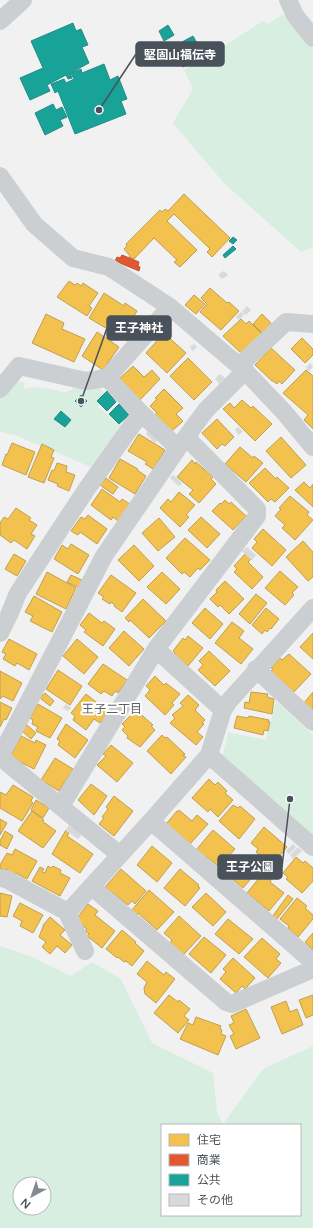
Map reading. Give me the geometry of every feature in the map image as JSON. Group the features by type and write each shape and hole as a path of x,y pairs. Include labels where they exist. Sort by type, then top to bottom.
{"street":[{"path":"0,21 23,0"},
{"path":"288,0 295,15 313,38"},
{"path":"0,176 34,224 73,258 109,267 170,307 242,369 284,412 313,447"},
{"path":"0,389 19,366 86,381 107,378 170,307"},
{"path":"120,855 0,757 104,556 182,443 206,410 286,322 313,324"},
{"path":"61,806 156,649 257,516 257,509 182,443 141,413 107,378"},
{"path":"0,633 10,615 18,593 86,490 141,413"},
{"path":"85,951 69,917 69,911 209,756 223,710 229,701 313,608"},
{"path":"156,649 223,710"},
{"path":"256,670 313,722"},
{"path":"209,756 313,847"},
{"path":"151,822 313,962"},
{"path":"0,878 6,879 62,909 69,911"},
{"path":"92,886 226,1002 232,1004 313,969"}],"green space":[{"path":"282,15 285,15 313,49 313,247 301,252 224,183 173,123 193,89 184,70 263,21 268,24"},
{"path":"14,380 25,383 23,389 44,388 65,393 80,385 100,388 105,394 98,407 120,423 125,434 91,467 15,435 0,432 0,397"},
{"path":"276,701 313,735 313,839 222,759 228,732 266,740"},
{"path":"0,946 30,956 71,976 92,962 121,979 152,1043 213,1073 217,1112 223,1124 263,1069 313,1046 313,1228 0,1228"}],"building: 住宅":[{"path":"184,194 230,238 212,257 207,252 210,249 174,214 167,221 197,250 180,267 174,262 177,260 154,238 134,259 129,257 130,256 124,249 127,246 126,244 160,210 162,212 165,209 168,211"},
{"path":"69,281 75,285 77,283 81,286 83,283 98,293 89,306 92,308 87,316 57,297"},
{"path":"210,288 239,311 221,330 200,312 207,304 201,298"},
{"path":"104,293 124,306 125,303 137,311 131,321 135,324 132,330 135,332 129,342 89,318"},
{"path":"194,295 205,304 196,314 185,305"},
{"path":"46,314 64,323 62,329 85,339 74,362 32,343"},
{"path":"262,314 273,325 263,334 253,324"},
{"path":"241,319 246,324 249,321 263,335 242,354 223,336"},
{"path":"97,332 119,347 103,370 82,356"},
{"path":"164,333 186,353 167,373 146,353"},
{"path":"302,338 313,349 313,355 305,363 291,349"},
{"path":"271,348 295,370 282,384 279,381 277,384 272,381 255,365"},
{"path":"188,358 212,382 194,400 170,376"},
{"path":"133,366 144,377 152,370 160,379 140,400 119,379"},
{"path":"306,370 313,376 313,429 304,420 308,415 283,393"},
{"path":"164,389 183,408 176,414 183,421 171,432 155,415 157,413 150,406 157,399 155,398"},
{"path":"242,400 251,408 253,406 272,424 255,441 223,409 230,403 234,408"},
{"path":"217,419 234,437 225,446 222,444 217,449 202,433"},
{"path":"139,434 165,450 153,469 145,464 147,462 128,451"},
{"path":"281,437 306,465 291,478 266,451"},
{"path":"12,443 35,452 26,475 2,465"},
{"path":"42,444 54,450 51,457 54,458 44,483 28,477"},
{"path":"240,447 253,458 254,456 263,463 246,482 225,464"},
{"path":"120,459 138,469 137,470 146,476 135,494 109,478"},
{"path":"192,460 195,464 196,462 213,477 211,479 216,484 199,503 189,494 193,490 177,477"},
{"path":"57,463 67,466 66,472 75,475 69,491 48,480"},
{"path":"265,468 276,479 277,477 289,488 275,502 271,499 268,502 249,483"},
{"path":"106,478 118,487 113,494 100,485"},
{"path":"304,482 310,488 313,484 313,507 295,490"},
{"path":"102,489 120,502 122,499 130,504 118,521 113,517 111,520 91,505"},
{"path":"179,492 195,505 186,515 189,517 180,527 160,508 168,499 171,502"},
{"path":"290,496 309,512 307,515 313,520 295,540 282,528 285,525 275,516 281,509 279,508"},
{"path":"225,500 229,504 231,502 246,516 233,530 212,511"},
{"path":"16,508 31,518 29,520 37,525 31,534 35,536 27,549 14,540 11,543 0,535 0,523 4,517 8,519"},
{"path":"88,515 107,529 97,544 80,532 78,535 71,531 81,517 85,519"},
{"path":"201,517 220,534 207,548 188,530"},
{"path":"159,518 175,537 158,551 142,533"},
{"path":"263,529 286,550 272,566 252,548 257,542 254,539"},
{"path":"185,538 210,560 200,570 198,568 190,577 184,572 182,574 166,558"},
{"path":"303,541 313,552 313,577 308,581 286,557"},
{"path":"71,544 89,555 78,574 54,559 62,545 68,549"},
{"path":"134,545 154,566 139,581 118,560"},
{"path":"14,554 26,561 17,576 5,569"},
{"path":"245,554 251,559 248,562 263,577 252,589 234,572 237,569 234,566"},
{"path":"280,571 298,587 292,593 294,595 285,605 265,588"},
{"path":"47,572 76,588 66,609 36,594"},
{"path":"162,572 180,589 166,604 147,587"},
{"path":"71,575 82,580 79,588 67,582"},
{"path":"111,575 136,593 122,612 111,602 110,604 102,599 104,597 98,593"},
{"path":"225,581 244,599 229,614 220,605 218,607 210,599"},
{"path":"256,594 267,603 250,624 239,614"},
{"path":"34,596 62,612 52,632 30,621 33,616 25,612"},
{"path":"143,599 166,621 149,638 130,620 129,622 125,618"},
{"path":"205,608 223,624 210,639 192,623"},
{"path":"266,608 279,619 271,629 270,628 267,632 265,630 262,634 252,625"},
{"path":"89,613 102,623 104,621 115,629 103,646 84,632 86,630 80,625"},
{"path":"232,622 244,631 239,638 253,649 241,664 215,643"},
{"path":"124,631 144,649 129,666 109,648"},
{"path":"313,633 313,659 300,647"},
{"path":"188,636 203,648 188,666 174,654 175,653 173,651 183,638 185,640"},
{"path":"9,639 37,654 29,670 17,663 15,666 3,659 6,654 2,652"},
{"path":"77,639 98,657 84,674 63,656"},
{"path":"209,651 230,671 215,686 198,670 203,665 199,661"},
{"path":"289,654 311,674 292,694 269,673 273,669 271,668 280,658 282,660"},
{"path":"103,664 127,680 118,693 115,691 112,696 104,691 101,694 88,684"},
{"path":"58,670 82,686 70,705 46,689"},
{"path":"0,671 22,683 13,701 3,696 0,699"},
{"path":"155,676 164,685 166,683 180,694 172,703 174,705 165,715 145,696 150,690 146,686"},
{"path":"251,692 268,694 267,697 274,699 272,714 244,708 245,702 249,703"},
{"path":"313,692 313,712 303,704"},
{"path":"45,693 54,701 50,706 40,698"},
{"path":"86,694 109,712 100,723 94,719 86,730 73,720 75,716 71,713"},
{"path":"188,695 199,705 195,710 205,720 202,723 204,724 197,732 203,737 196,745 170,723 175,718 172,715 183,706 180,703"},
{"path":"0,702 12,708 6,720 4,719 0,727"},
{"path":"38,704 62,718 50,738 36,731 38,727 32,724 33,720 30,718"},
{"path":"136,710 153,725 151,726 155,730 140,747 127,738 128,736 122,730 125,727 122,724"},
{"path":"237,716 248,718 249,716 269,720 268,731 264,730 263,735 234,728"},
{"path":"66,724 88,740 75,758 58,745 60,741 57,739"},
{"path":"27,725 36,733 31,739 22,731"},
{"path":"162,735 165,738 167,737 185,754 183,755 186,757 171,774 147,751"},
{"path":"21,736 35,743 36,740 46,745 34,769 10,757"},
{"path":"111,745 133,763 117,782 97,765 106,756 103,754"},
{"path":"55,758 73,769 59,791 41,780"},
{"path":"209,779 215,785 218,782 227,791 225,793 233,800 218,817 210,809 208,812 192,798"},
{"path":"91,784 107,796 94,815 78,800"},
{"path":"13,785 33,797 31,801 33,803 22,821 0,808 0,792 6,795"},
{"path":"114,796 133,811 114,836 99,824 104,818 102,817 108,809 106,807"},
{"path":"36,800 49,808 43,818 31,810"},
{"path":"233,805 238,808 240,806 255,819 239,839 219,821"},
{"path":"179,810 192,821 197,815 208,824 190,844 166,824"},
{"path":"32,811 44,820 42,821 56,831 43,848 18,831"},
{"path":"0,819 7,823 0,835"},
{"path":"264,827 287,847 272,865 256,852 258,849 251,843"},
{"path":"66,830 69,833 67,836 93,854 80,873 52,854"},
{"path":"213,830 235,849 219,867 207,857 206,859 196,850"},
{"path":"5,831 13,836 7,849 0,845 0,841"},
{"path":"152,846 172,863 157,882 137,865"},
{"path":"15,849 37,861 27,879 16,873 15,875 6,869 5,871 0,868 0,865 7,853 12,855"},
{"path":"250,856 262,866 243,888 225,873 239,857 245,862"},
{"path":"296,857 303,863 305,861 313,868 313,881 302,893 286,879 288,877 283,873"},
{"path":"48,866 51,868 53,866 61,870 60,873 70,878 60,896 32,881 40,867 44,869 42,872 45,873"},
{"path":"121,869 146,891 135,904 132,901 128,905 105,887"},
{"path":"180,869 199,885 198,886 200,888 185,906 164,888"},
{"path":"263,873 271,880 270,882 284,893 269,911 247,893"},
{"path":"149,890 174,912 157,930 138,913 137,915 131,911"},
{"path":"0,893 12,896 7,917 0,916"},
{"path":"206,893 226,912 213,926 192,907"},
{"path":"288,895 293,899 276,920 272,917"},
{"path":"297,898 307,906 305,908 313,915 313,919 298,937 288,928 289,926 280,919"},
{"path":"20,903 43,915 33,933 20,926 22,921 13,916"},
{"path":"88,904 98,911 95,915 115,931 102,948 87,936 89,934 85,931 87,929 78,922 77,918"},
{"path":"179,916 201,936 183,955 170,943 172,940 164,933"},
{"path":"50,917 65,930 60,935 72,945 65,953 57,946 50,954 42,947 46,942 39,937 44,924"},
{"path":"228,919 253,939 239,954 215,934"},
{"path":"122,930 144,951 132,966 126,961 124,962 118,957 117,958 106,949"},
{"path":"313,933 313,950 305,942"},
{"path":"204,937 226,955 211,973 189,954"},
{"path":"262,938 280,954 276,959 281,963 268,978 244,957"},
{"path":"233,958 255,978 245,989 242,986 236,993 220,979 226,972 223,969"},
{"path":"147,961 164,975 166,972 175,979 156,1003 145,994 144,988 147,982 137,974"},
{"path":"169,995 178,1002 179,1000 190,1009 184,1016 189,1020 178,1033 154,1013"},
{"path":"313,995 313,1015 306,1018 299,1000"},
{"path":"286,1001 290,1012 297,1009 303,1025 282,1034 271,1007"},
{"path":"246,1009 260,1038 236,1049 230,1036 234,1034 229,1025 234,1023 231,1016"},
{"path":"196,1017 221,1026 221,1034 226,1036 218,1055 180,1039 188,1023 193,1025"}],"building: 商業":[{"path":"122,255 139,262 139,271 115,261 117,257 120,258"}],"building: 公共":[{"path":"73,23 76,31 81,29 88,45 82,47 89,63 70,73 72,78 68,79 66,75 47,85 50,91 30,100 20,78 43,68 31,41"},
{"path":"168,25 174,35 164,41 159,31"},
{"path":"193,36 201,50 191,57 182,42"},
{"path":"186,56 190,63 183,67 179,61"},
{"path":"104,64 110,80 118,76 127,99 121,101 126,114 75,134 58,91 55,93 51,84 64,79 66,83 74,79 71,73 81,69 82,73"},
{"path":"53,104 56,110 62,107 67,117 60,120 63,126 45,135 35,113"},
{"path":"233,237 237,240 233,244 229,241"},
{"path":"233,246 236,249 225,258 223,255"},
{"path":"107,391 116,402 107,411 97,401"},
{"path":"81,395 87,401 81,407 75,401"},
{"path":"119,404 129,415 119,424 109,414"},
{"path":"61,411 71,420 65,427 54,419"}],"building: その他":[{"path":"224,271 228,275 222,279 218,275"},
{"path":"247,306 251,310 246,315 242,312"},
{"path":"241,312 244,314 239,320 236,317"},
{"path":"194,344 197,347 193,351 190,347"},
{"path":"310,363 313,367 309,371 306,368"},
{"path":"220,374 225,378 220,384 215,379"},
{"path":"238,427 243,431 239,435 235,430"},
{"path":"148,431 157,441 155,443 146,434"},
{"path":"173,475 182,483 179,486 170,478"},
{"path":"247,547 256,555 252,560 242,551"},
{"path":"66,704 71,708 68,711 63,708"},
{"path":"69,825 82,834 78,839 66,830"},
{"path":"293,844 296,847 289,854 286,851"},
{"path":"298,847 302,851 293,859 290,855"}],"place":[{"name":"堅固山福伝寺","path":"99,110"},
{"name":"王子神社","path":"81,401"},
{"name":"王子公園","path":"290,799"}],"district":[{"name":"王子二丁目","path":"112,709"}]}
